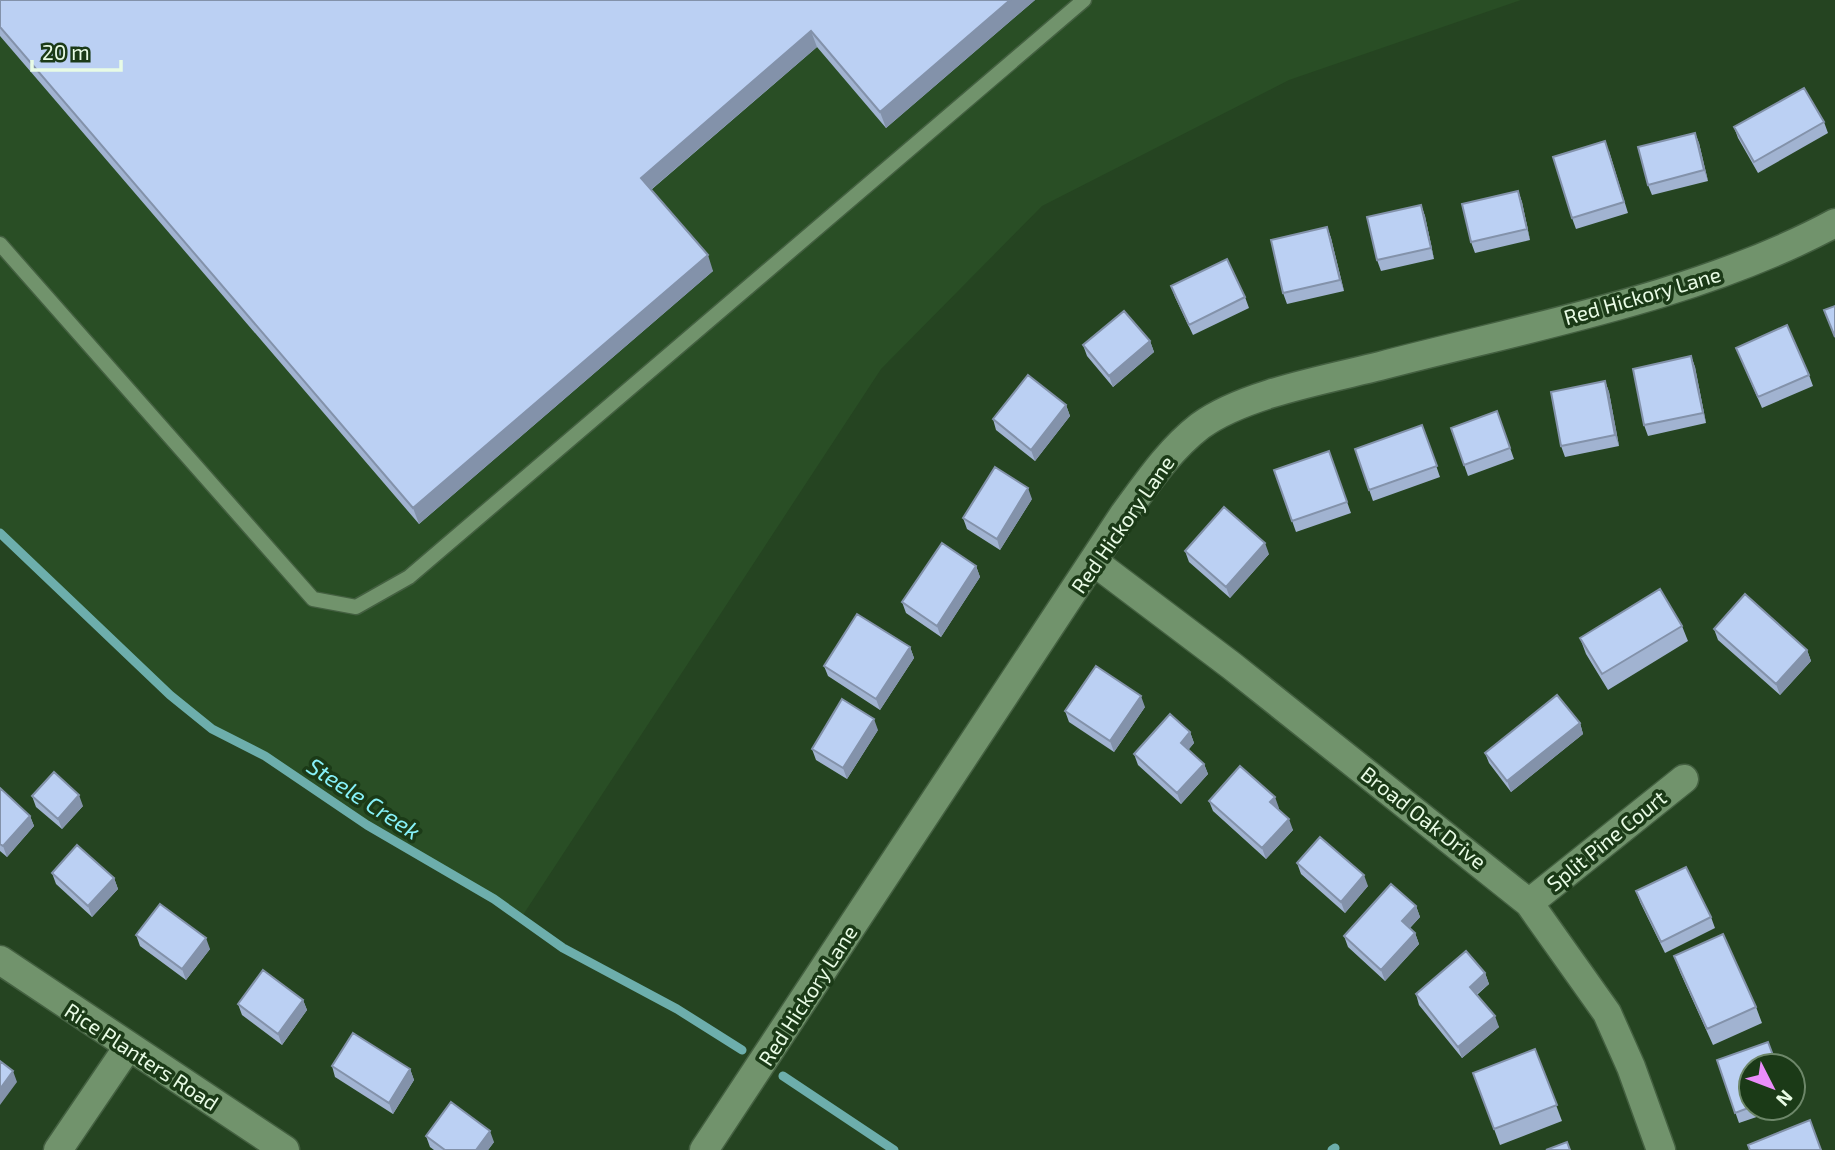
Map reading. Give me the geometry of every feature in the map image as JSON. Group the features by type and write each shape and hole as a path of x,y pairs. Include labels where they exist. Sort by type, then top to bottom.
{"street":[{"name":"Red Hickory Lane","path":"705,1150 1093,561 1168,454 1200,426 1222,413 1287,390 1657,293 1768,257 1835,223"},
{"name":"Broad Oak Drive","path":"1093,561 1243,674 1529,903 1607,1013 1631,1067 1661,1150"},
{"name":"Split Pine Court","path":"1529,903 1684,779"},
{"name":"Rice Planters Road","path":"0,960 285,1150"},
{"path":"58,1150 128,1046"}],"lane":[{"path":"0,243 313,599 356,607 409,577 1084,0"}],"shaded area":[{"path":"0,0 1521,0 1289,80 1042,206 881,369 521,918 367,825 265,756 212,729 170,695 0,533"}],"building":[{"path":"0,0 1010,0 880,112 811,31 641,178 708,255 413,508 0,27"},
{"path":"1804,88 1824,122 1754,162 1734,127"},
{"path":"1695,133 1704,170 1648,185 1638,147"},
{"path":"1605,141 1624,202 1572,218 1553,157"},
{"path":"1518,191 1527,229 1471,242 1462,204"},
{"path":"1421,205 1431,248 1377,260 1367,217"},
{"path":"1327,227 1340,280 1283,293 1271,240"},
{"path":"1227,259 1245,297 1189,325 1171,286"},
{"path":"1835,306 1835,337 1824,310"},
{"path":"1124,311 1150,341 1109,376 1083,345"},
{"path":"1787,325 1809,375 1758,397 1736,348"},
{"path":"1691,356 1703,413 1644,425 1633,369"},
{"path":"1028,375 1066,405 1031,450 993,419"},
{"path":"1605,381 1615,435 1561,446 1551,392"},
{"path":"1497,411 1510,448 1464,465 1451,428"},
{"path":"1422,425 1437,466 1369,490 1355,449"},
{"path":"1329,451 1347,502 1292,521 1274,470"},
{"path":"995,467 1028,488 997,539 963,518"},
{"path":"1224,507 1265,543 1226,587 1185,551"},
{"path":"942,543 976,566 937,626 902,602"},
{"path":"1660,589 1682,626 1602,674 1580,638"},
{"path":"1745,594 1807,650 1776,684 1714,629"},
{"path":"857,614 910,647 876,699 824,666"},
{"path":"1096,666 1141,696 1110,741 1065,711"},
{"path":"1557,695 1580,723 1507,781 1485,753"},
{"path":"842,699 874,719 843,768 812,749"},
{"path":"1170,714 1190,732 1181,743 1204,764 1177,793 1134,754"},
{"path":"1240,766 1275,797 1270,802 1289,819 1262,848 1209,801"},
{"path":"54,772 79,795 58,819 32,796"},
{"path":"0,788 30,816 3,846 0,844"},
{"path":"1320,837 1364,875 1341,902 1297,863"},
{"path":"77,845 114,878 88,906 52,873"},
{"path":"1686,867 1711,917 1661,942 1636,891"},
{"path":"1391,884 1416,906 1402,921 1415,933 1381,970 1344,936"},
{"path":"160,904 206,938 182,969 136,935"},
{"path":"1723,934 1756,1007 1707,1029 1674,956"},
{"path":"1466,951 1485,973 1470,987 1495,1016 1458,1047 1416,994"},
{"path":"263,970 303,1000 278,1034 238,1004"},
{"path":"353,1033 410,1069 389,1103 332,1066"},
{"path":"1768,1042 1772,1052 1740,1052"},
{"path":"1535,1049 1557,1105 1494,1129 1473,1073"},
{"path":"1737,1053 1735,1113 1717,1060"},
{"path":"0,1061 13,1071 0,1089"},
{"path":"451,1102 490,1131 476,1150 445,1150 426,1136"},
{"path":"1810,1120 1821,1150 1750,1150 1748,1145"},
{"path":"1567,1142 1570,1150 1546,1150"}],"waterway":[{"name":"Steele Creek","path":"0,533 170,695 212,729 265,756 367,825 494,899 563,948 677,1009 742,1050"},
{"name":"Steele Creek","path":"783,1076 894,1150"}]}
